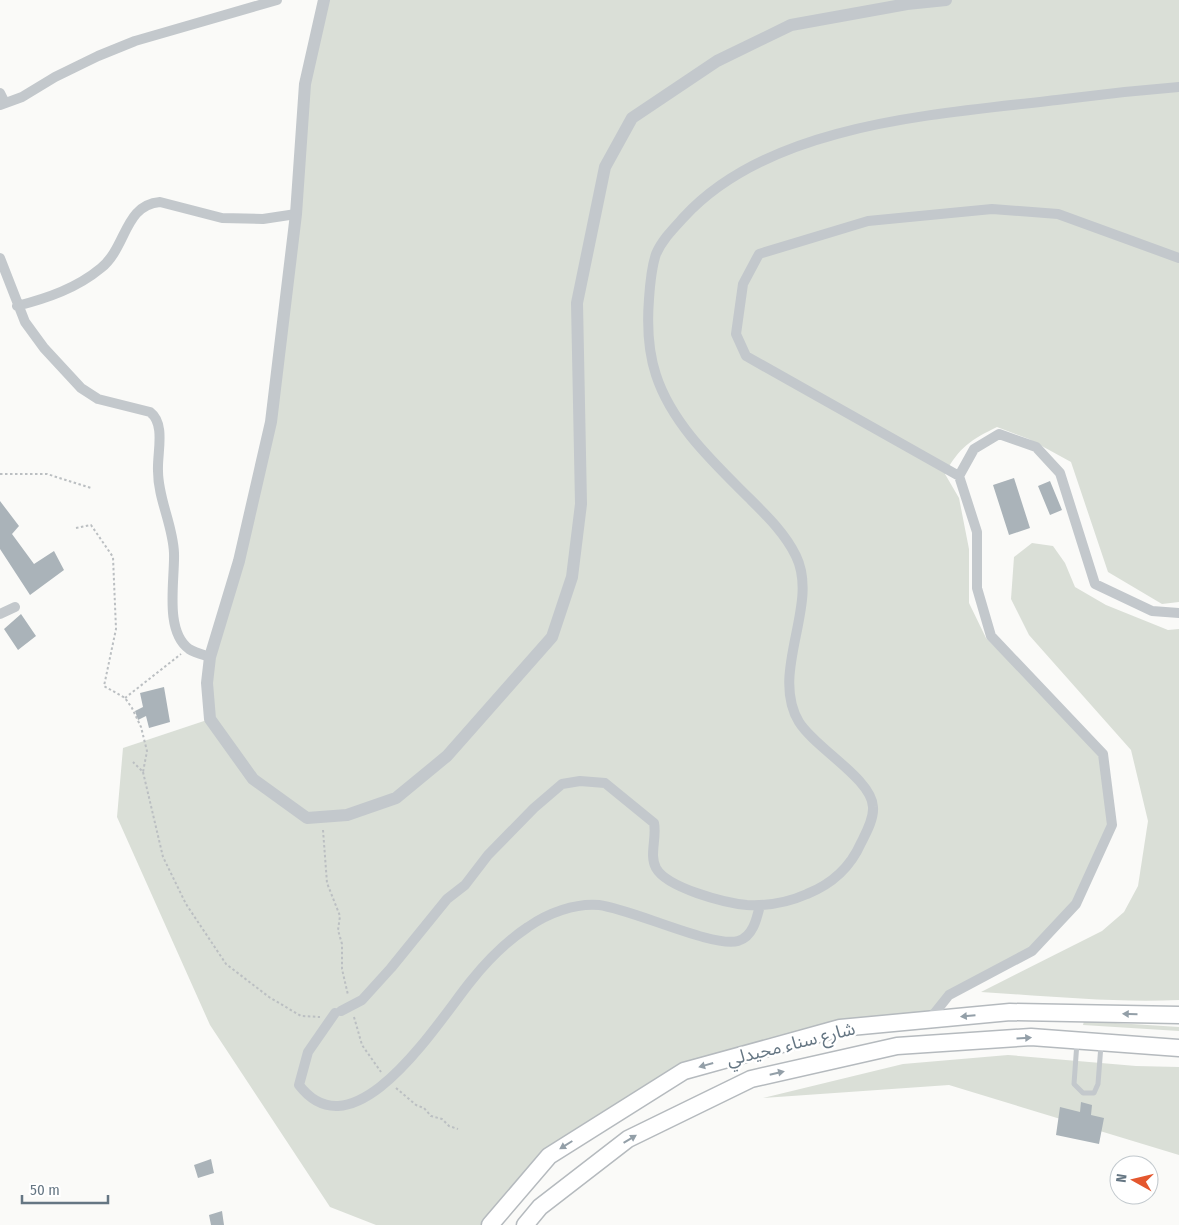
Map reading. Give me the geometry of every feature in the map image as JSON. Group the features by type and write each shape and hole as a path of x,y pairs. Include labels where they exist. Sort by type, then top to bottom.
{"main road":[{"name":"شارع سناء محيدلي","path":"490,1225 549,1156 684,1071 840,1028 1010,1012 1179,1015"},
{"name":"شارع سناء محيدلي","path":"525,1225 540,1207 628,1139 751,1079 898,1046 1031,1037 1179,1048"}],"street":[{"path":"0,93 2,104 22,97 55,77 98,56 135,42 277,0"},
{"path":"324,0 305,84 296,214 271,422 239,561 210,657 207,683 210,719 253,780 307,818 347,815 396,798 447,756 552,637 572,577 581,504 577,303 605,167 632,118 717,61 791,25 907,4 946,0"},
{"path":"760,904 755,925 743,939 736,942 716,940 600,905 576,907 543,918 513,937 493,956 471,980 404,1067 375,1092 345,1106 329,1105 309,1099 298,1085 308,1052 338,1012 352,1007 362,1000 391,968 440,907 465,885 507,834 555,789 570,782 595,780 606,783 650,818 656,829 654,864 665,879 676,885 745,904 760,904 799,897 816,890 846,869 866,833 874,804 870,795 856,777 816,743 794,713 790,684 791,654 802,589 799,562 783,535 688,432 674,413 659,384 651,356 648,313 651,271 660,246 687,214 716,188 767,160 810,143 857,129 964,109 1179,86"},
{"path":"17,306 64,292 103,267 122,241 134,214 151,203 160,202 195,213 230,219 263,219 296,214"},
{"path":"929,1020 949,995 1032,951 1076,904 1112,825 1103,754 991,636 977,588 977,532 959,476 746,356 736,334 743,284 759,254 868,221 992,209 1058,214 1179,258"},
{"path":"0,258 17,306 32,334 89,395 150,412 155,416 158,422 159,441 158,484 174,552 174,616 179,636 189,649 210,657"},
{"path":"959,476 974,449 999,434 1036,447 1060,473 1095,584 1152,611 1179,613"},
{"path":"0,614 15,607"}],"lane":[{"path":"1077,1040 1074,1084 1083,1093 1094,1093 1098,1084 1101,1042"}],"path":[{"path":"0,474 47,474 91,488"},
{"path":"76,528 91,526 113,557 116,629 104,686 125,698 141,727 147,751 144,772 163,857 186,904 226,964 269,997 302,1016 320,1017 338,1012"},
{"path":"125,698 189,649"},
{"path":"134,762 144,772"},
{"path":"322,830 327,884 340,916 338,930 342,944 342,969 362,1045 377,1068 416,1105 424,1108 431,1116 442,1119 449,1126 458,1129"}],"shaded area":[{"path":"324,0 1179,0 1179,602 1162,604 1108,572 1071,462 1029,439 997,427 966,445 955,457 945,474 959,498 969,549 969,603 986,638 1103,754 1112,825 1076,904 1032,951 949,995 929,1020 819,1034 684,1071 549,1156 490,1225 376,1225 330,1207 210,1025 117,817 123,748 210,719 207,683 271,422 305,84"},
{"path":"1032,543 1053,546 1065,563 1075,587 1106,605 1168,630 1179,629 1179,1000 1105,1000 981,992 1102,931 1124,912 1138,886 1148,821 1131,750 1029,635 1011,599 1014,557"},
{"path":"1084,1021 1179,1027 1179,1031 1083,1025"},
{"path":"1008,1055 1136,1066 1179,1067 1179,1155 949,1085 763,1098 903,1064"}],"building":[{"path":"1014,478 1030,528 1009,535 993,485"},
{"path":"1050,481 1062,510 1050,515 1038,486"},
{"path":"0,501 19,526 12,534 34,564 54,551 64,570 30,595 0,549"},
{"path":"21,614 36,636 18,650 4,629"},
{"path":"164,687 170,722 149,728 146,716 138,720 135,711 143,707 140,693"},
{"path":"1081,1102 1092,1105 1091,1115 1104,1118 1099,1144 1056,1135 1060,1107 1080,1112"},
{"path":"211,1159 214,1173 198,1178 194,1165"},
{"path":"222,1211 224,1225 211,1225 209,1215"}]}
